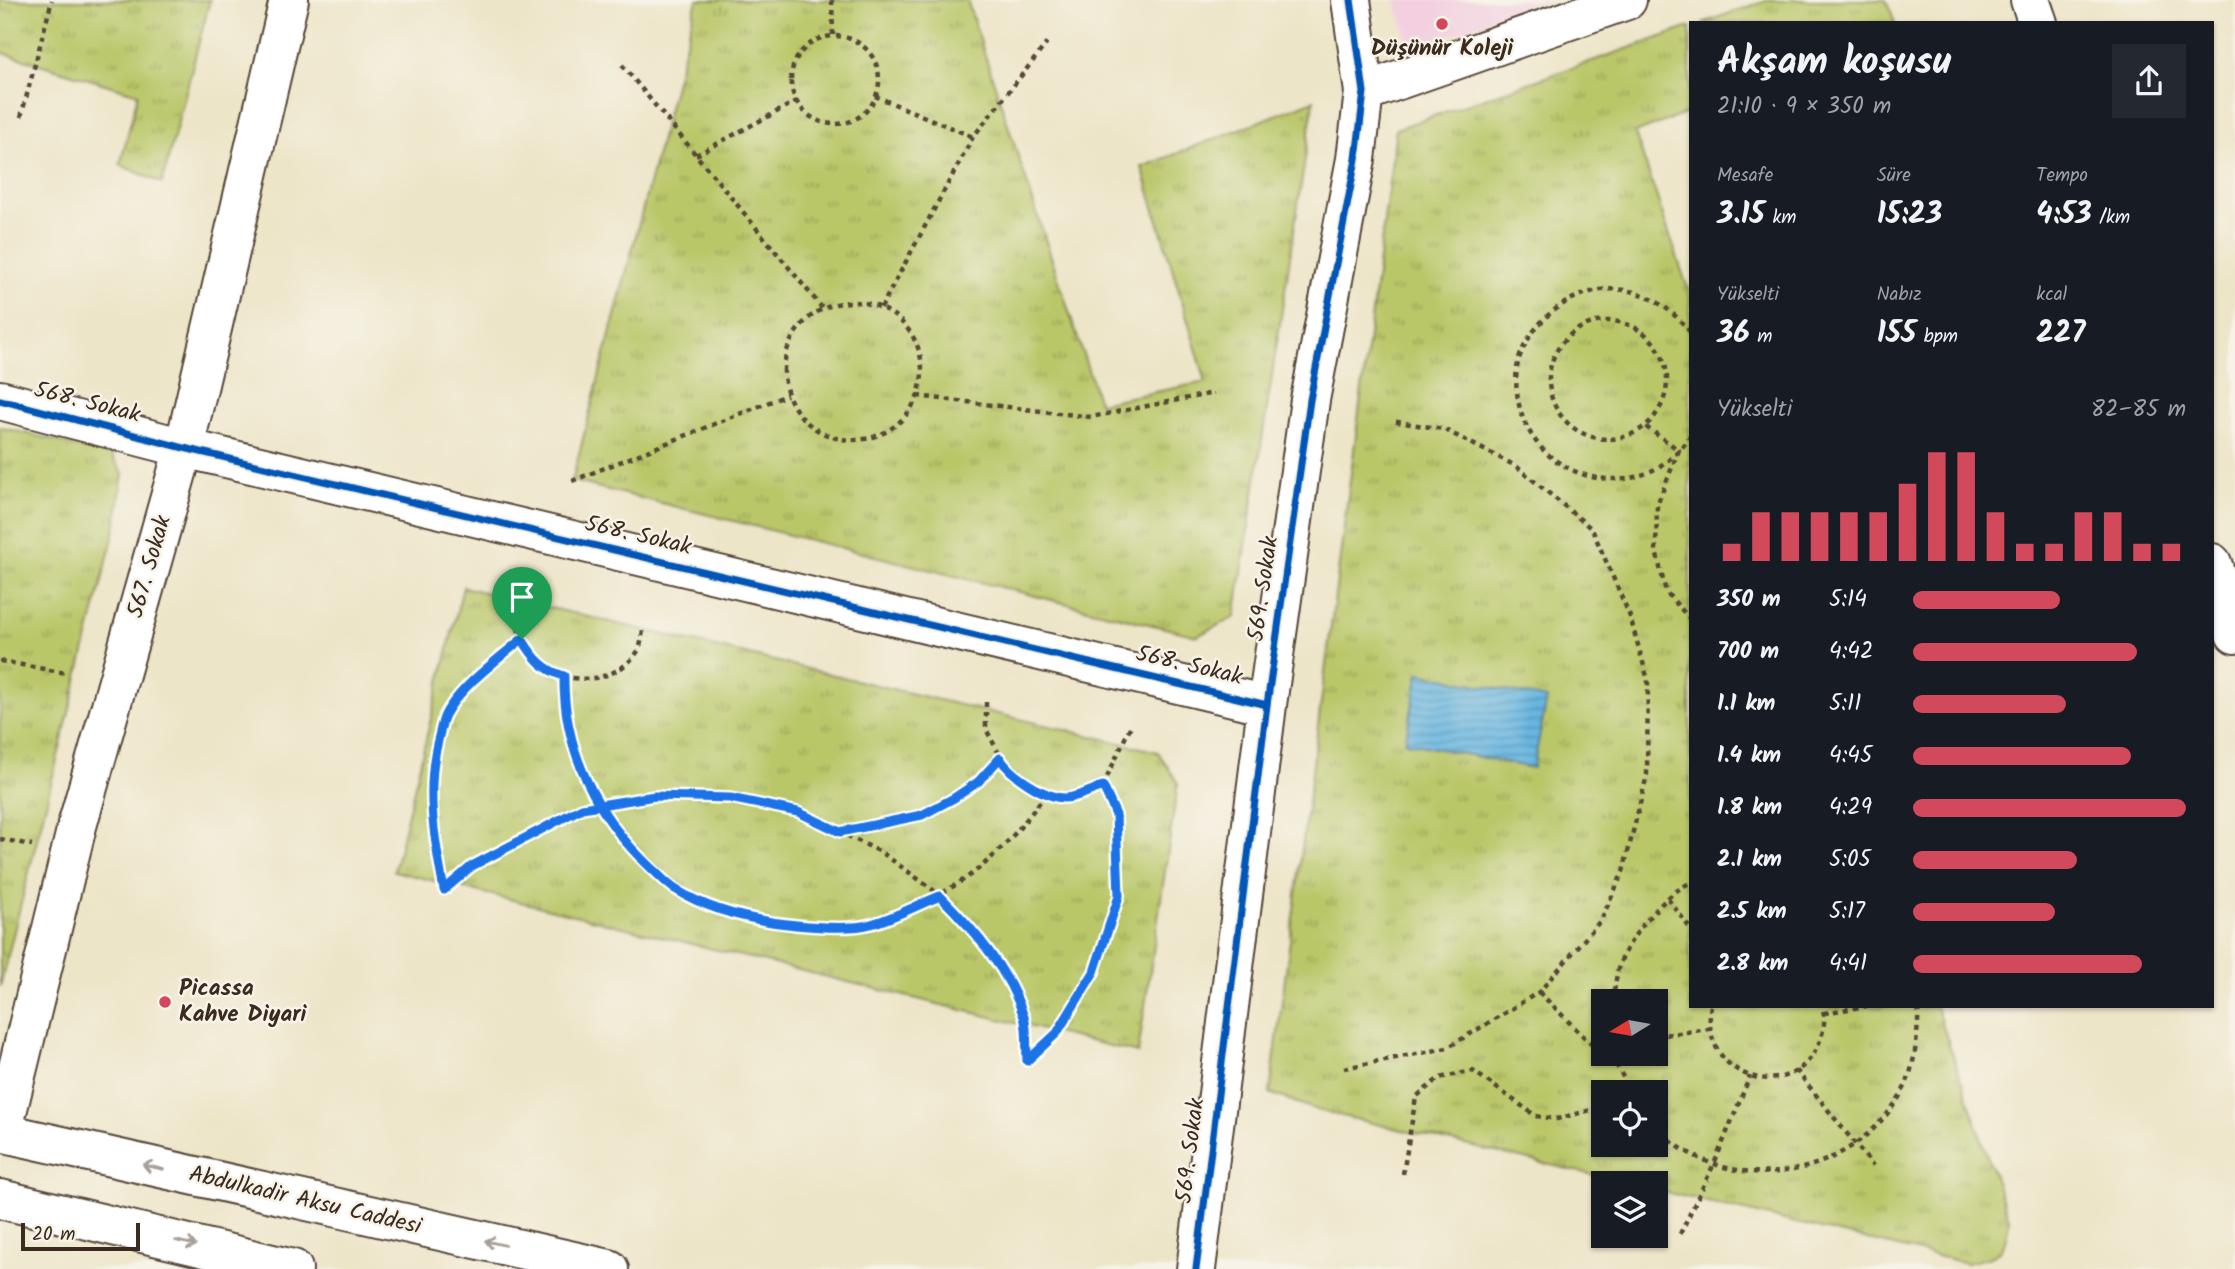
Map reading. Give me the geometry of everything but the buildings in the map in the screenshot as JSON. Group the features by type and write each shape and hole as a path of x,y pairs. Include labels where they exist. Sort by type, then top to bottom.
{"street":[{"name":"567. Sokak","path":"1,1132 77,826 184,448 289,0"},
{"name":"569. Sokak","path":"1196,1269 1267,705 1310,400 1356,159 1364,92 1351,0"},
{"path":"1364,92 1627,0"},
{"path":"2031,0 2037,21"},
{"name":"568. Sokak","path":"0,400 184,448 1267,705"},
{"path":"2214,569 2235,634"},
{"name":"Abdulkadir Aksu Caddesi","path":"1,1132 609,1269"},
{"path":"0,1199 293,1269"}],"path":[{"path":"21,117 52,0"},
{"path":"832,0 833,36"},
{"path":"833,36 857,42 868,51 876,63 878,77 875,96 861,116 833,124 818,121 806,113 797,101 791,74 804,48 816,40 833,36"},
{"path":"881,308 973,137 1047,43"},
{"path":"622,65 823,309"},
{"path":"875,96 973,137"},
{"path":"695,155 797,101"},
{"path":"1689,331 1670,310 1644,295 1614,289 1585,293 1557,306 1534,328 1520,358 1516,390 1523,422 1541,450 1567,469 1598,479 1631,478 1661,466 1689,437"},
{"path":"859,302 881,308 900,321 914,339 921,361 921,384 917,397 900,423 880,436 859,441 836,439 815,430 798,415 787,395 783,372 787,349 797,329 814,313 823,309 835,303 859,302"},
{"path":"1598,321 1627,324 1636,327 1651,339 1662,355 1667,374 1666,393 1659,412 1646,427 1628,437 1609,440 1589,437 1572,428 1558,413 1550,395 1551,365 1565,340 1580,328 1598,321"},
{"path":"917,397 1091,417 1214,393"},
{"path":"572,481 787,395"},
{"path":"1344,1068 1447,1048 1539,992 1601,920 1623,872 1647,775 1648,680 1629,614 1592,529 1516,466 1443,429 1391,421"},
{"path":"1646,427 1679,450"},
{"path":"1679,450 1657,505 1657,551 1666,592 1689,618"},
{"path":"515,587 514,615 522,639 534,659 554,673 579,681 614,674 638,650 643,630"},
{"path":"522,639 470,683 445,715 433,757 431,782 433,838 444,890 472,866 582,808 655,796 730,798 798,812 881,852 940,896 970,925 1005,977 1025,1019 1027,1061 1057,1033 1094,972 1119,896 1116,815 1103,786"},
{"path":"0,661 66,673"},
{"path":"564,676 564,704 576,755 599,805 627,846 674,888 723,912 765,922 816,927 869,925 940,896 980,870 1027,820 1047,792"},
{"path":"986,702 986,729 1005,765 1031,787 1065,798 1103,786 1132,723"},
{"path":"840,832 922,815 978,782 1000,758"},
{"path":"1614,989 1619,966 1644,921 1682,886 1689,883"},
{"path":"1668,899 1689,927"},
{"path":"1539,992 1591,1044"},
{"path":"1711,1008 1709,1029 1719,1055 1733,1068 1750,1076 1768,1079 1796,1070 1816,1051 1823,1033 1823,1008"},
{"path":"1824,1013 1855,1008"},
{"path":"1668,1137 1678,1147 1724,1168 1774,1174 1823,1163 1867,1136 1899,1097 1917,1050 1919,1008"},
{"path":"1668,1034 1709,1029"},
{"path":"1796,1070 1873,1166"},
{"path":"1403,1174 1416,1097 1439,1078 1473,1071 1536,1116 1557,1119 1591,1108"},
{"path":"1680,1234 1714,1164 1750,1076"}],"shaded area":[{"name":"Düşünür Koleji","path":"1394,0 1553,0 1411,48"}],"green space":[{"path":"0,0 210,0 162,183 120,165 138,94 0,52"},
{"path":"697,0 967,0 1099,403 1206,382 1142,167 1314,100 1235,617 1197,636 572,481"},
{"path":"1768,0 1886,0 1894,21 1708,21"},
{"path":"1689,27 1689,112 1635,133 1689,292 1689,1008 1937,1008 2009,1219 2006,1240 1994,1255 1966,1263 1668,1193 1668,1171 1591,1171 1591,1175 1317,1110 1270,1093 1396,129"},
{"path":"0,427 111,454 123,474 115,529 0,987"},
{"path":"463,587 1158,752 1178,783 1138,1053 394,871"}],"water":[{"path":"1419,673 1547,699 1533,768 1405,742"}],"cycle path":[{"path":"1196,1269 1267,705 1310,400 1356,159 1364,92 1351,0"},
{"path":"0,400 184,448 1267,705"}],"place":[{"name":"Düşünür Koleji","path":"1442,24"},
{"name":"Picassa Kahve Diyari","path":"165,1002"}],"route":[{"path":"522,639 470,683 445,715 433,757 431,782 433,838 444,890 472,866 582,808 599,805 655,796 730,798 798,812 840,832 922,815 978,782 1000,758 1031,787 1065,798 1103,786 1116,815 1119,896 1094,972 1057,1033 1027,1061 1025,1019 1005,977 970,925 940,896 869,925 816,927 765,922 723,912 674,888 627,846 599,805 576,755 564,704 564,676 554,673 534,659 522,639"}]}
